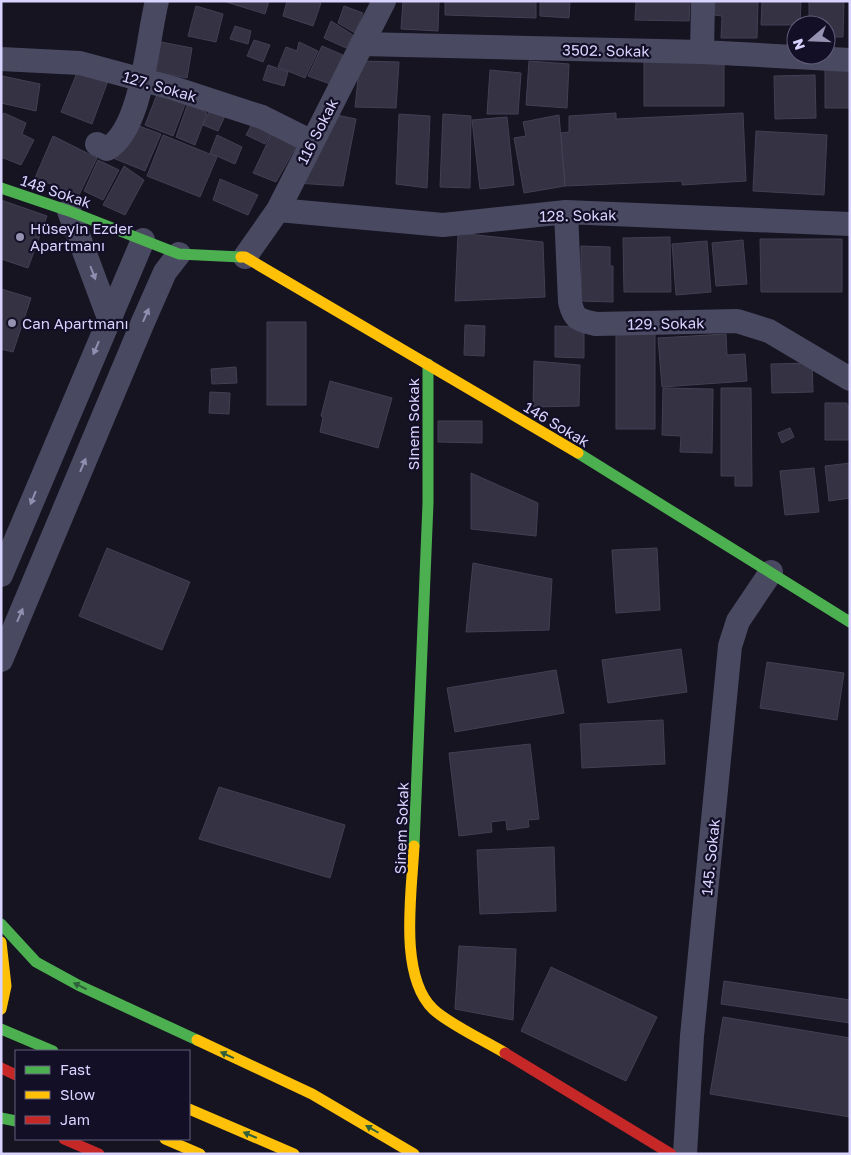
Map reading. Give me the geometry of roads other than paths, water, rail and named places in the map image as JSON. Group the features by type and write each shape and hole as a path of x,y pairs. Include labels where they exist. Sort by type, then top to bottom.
{"main road":[{"name":"148 Sokak","path":"1,188 68,211 179,254 245,257"},
{"name":"146 Sokak","path":"245,257 428,364 771,572 827,610 850,622"},
{"name":"Sinem Sokak","path":"428,364 428,503 410,947 412,970 419,992 434,1010 671,1154"},
{"path":"1,924 36,962 78,985 312,1094 414,1154"},
{"path":"1,942 6,986 1,1009"},
{"path":"1,1029 51,1050"},
{"path":"1,1068 15,1075"},
{"path":"190,1109 294,1154"},
{"path":"1,1118 15,1121"},
{"path":"66,1140 99,1154"},
{"path":"167,1140 200,1154"}],"street":[{"path":"97,144 107,149 115,144 127,124 148,62 150,26 157,1"},
{"name":"116 Sokak","path":"245,257 278,210 384,1"},
{"path":"702,52 703,1"},
{"name":"3502. Sokak","path":"362,44 702,52 850,60"},
{"name":"127. Sokak","path":"1,59 80,63 262,117 312,142"},
{"name":"128. Sokak","path":"278,210 443,225 566,212 850,224"},
{"path":"68,211 109,318"},
{"name":"129. Sokak","path":"566,212 570,302 573,314 580,320 596,324 737,321 769,331 850,378"},
{"path":"1,576 143,240"},
{"path":"1,660 143,322 165,272 179,254"},
{"name":"145. Sokak","path":"685,1154 692,1036 730,646 738,621 771,572"}],"place":[{"name":"Hüseyin Ezder Apartmanı","path":"20,237"},
{"name":"Can Apartmanı","path":"12,323"}]}
